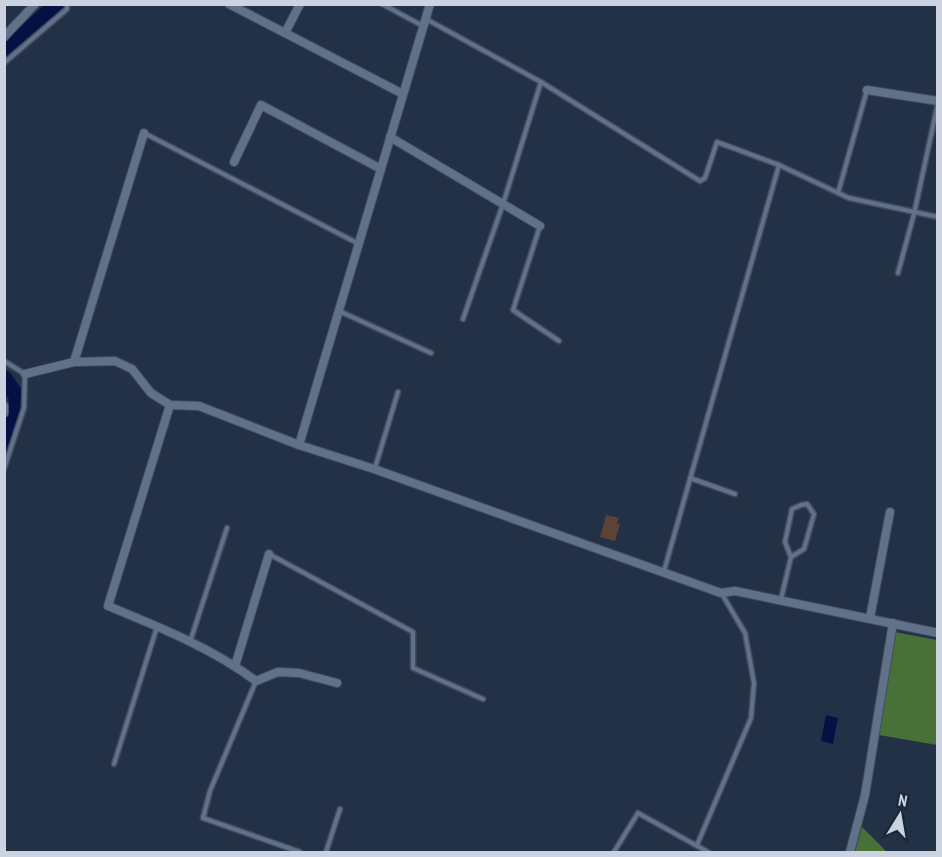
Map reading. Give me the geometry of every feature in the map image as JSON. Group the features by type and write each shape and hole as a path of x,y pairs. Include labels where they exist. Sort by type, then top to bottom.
{"street":[{"path":"4,37 35,4"},
{"path":"229,4 403,94"},
{"path":"285,33 300,4"},
{"path":"299,445 430,4"},
{"path":"867,90 938,102"},
{"path":"234,162 261,105 381,169"},
{"path":"74,362 144,133"},
{"path":"390,137 540,226"},
{"path":"25,374 74,362 114,361 132,369 150,393 170,405 199,406 299,445 374,469 721,593 735,591 938,633"},
{"path":"170,405 108,606 158,626 235,666 256,681 278,672 299,673 338,683"},
{"path":"4,406 4,413"},
{"path":"870,618 890,512"},
{"path":"235,666 268,554"},
{"path":"850,852 865,795 893,623"}],"lane":[{"path":"4,63 66,9 67,4"},
{"path":"382,4 425,23 541,82 700,181 705,178 717,142 779,165 849,198 938,218"},
{"path":"463,319 503,204 541,82"},
{"path":"838,193 867,90"},
{"path":"898,273 914,214 938,102"},
{"path":"144,133 359,244"},
{"path":"663,573 779,165"},
{"path":"540,226 513,310 559,341"},
{"path":"339,311 431,353"},
{"path":"4,361 25,374 24,408 4,469"},
{"path":"374,469 398,392"},
{"path":"690,478 735,494"},
{"path":"781,600 790,557 785,542 792,509 807,504 814,514 811,529 804,549 790,557"},
{"path":"190,643 227,528"},
{"path":"268,554 413,632 413,668 483,699"},
{"path":"697,845 751,718 754,682 745,633 721,593"},
{"path":"114,764 158,626"},
{"path":"256,681 210,791 203,818 300,852"},
{"path":"326,852 340,809"},
{"path":"614,852 638,813 708,852"}],"green space":[{"path":"895,632 937,640 937,745 879,735"},
{"path":"862,827 886,851 885,852 855,852"}],"shaded area":[{"path":"826,715 838,718 833,744 821,741"}],"building":[{"path":"606,515 619,518 617,523 620,524 615,541 600,537"}],"waterway":[{"path":"4,53 57,4"},
{"path":"4,378 17,397 15,417 4,450"}]}
